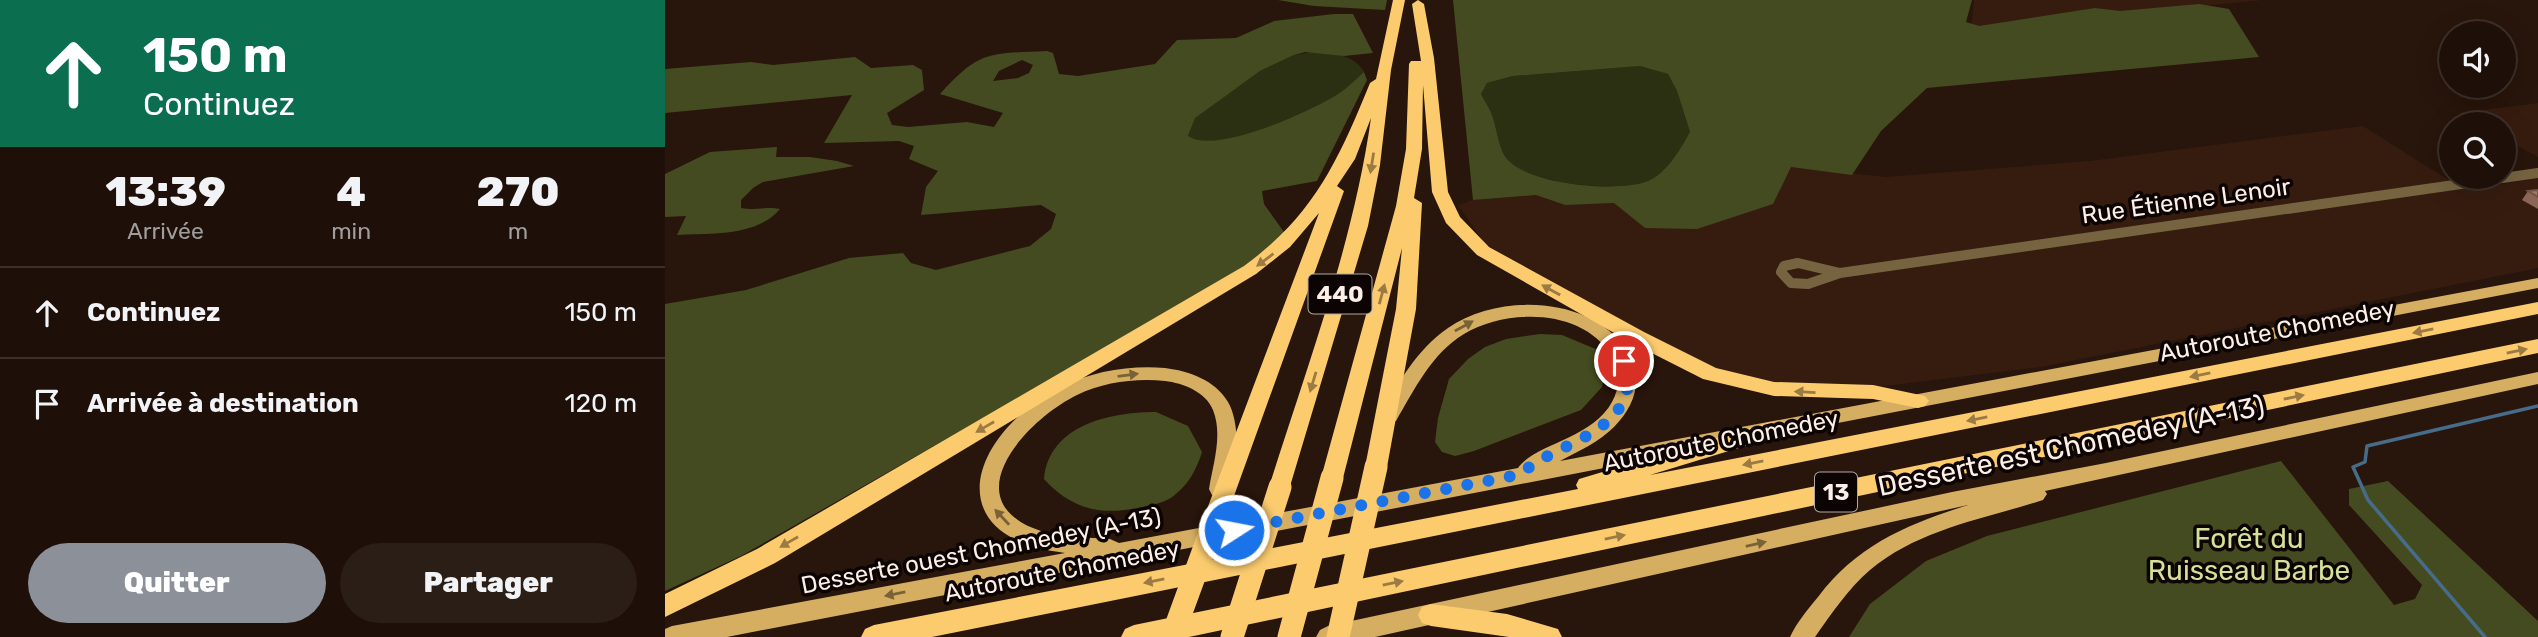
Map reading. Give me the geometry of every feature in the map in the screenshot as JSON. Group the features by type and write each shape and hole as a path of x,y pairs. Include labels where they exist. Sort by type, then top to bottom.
{"highway":[{"name":"440","path":"1232,637 1359,226 1372,165 1384,70 1412,1"},
{"name":"440","path":"1289,637 1397,238 1414,149 1412,1"},
{"path":"1412,1 1427,58 1440,192 1452,219 1483,251 1637,337 1710,374 1774,389 1873,392 1918,401"},
{"path":"1172,637 1221,496 1384,70"},
{"path":"665,606 756,562 1250,270 1285,244 1308,220 1352,148"},
{"path":"1338,637 1387,419 1407,301 1414,206 1414,149"},
{"name":"Autoroute Chomedey","path":"874,637 2538,308"},
{"name":"13","path":"1134,637 2538,346"},
{"path":"1510,511 1641,467 1770,430"},
{"path":"1431,615 1507,625 1549,637"}],"main road":[{"name":"Desserte ouest Chomedey (A-13)","path":"672,637 2538,283"},
{"path":"1387,419 1429,353 1465,325 1492,315 1523,311 1556,313 1585,323 1607,337 1621,355 1627,374 1624,397 1616,412 1598,430 1518,475"},
{"path":"1131,550 1032,537 1006,522 993,507 988,480 999,451 1018,426 1053,400 1079,387 1128,374 1173,376 1200,385 1214,396 1226,420 1221,496"},
{"name":"Desserte est Chomedey (A-13)","path":"1328,637 1940,502 2106,471 2538,378"},
{"path":"1802,637 1843,582 1864,562 1888,545 1926,528 2106,471"}],"street":[{"name":"Rue Étienne Lenoir","path":"1840,273 1793,262 1784,266 1781,271 1786,280 1799,285 1840,273 2538,173"}],"shaded area":[{"path":"1974,0 2263,0 1971,29"},
{"path":"2538,103 2538,157 2516,145 2516,112 2467,112"},
{"path":"2363,126 2439,174 2439,189 2516,189 2516,182 2538,178 2538,268 2041,367 1869,388 1774,385 1704,366 1485,244 1458,205 1473,200 1536,195 1565,205 1614,203 1645,228 1791,167 1886,177 2090,161"}],"green space":[{"path":"1278,0 1387,0 1385,10 1314,6"},
{"path":"1453,0 1972,0 1966,22 1979,26 2095,8 2120,11 2199,4 2229,9 2259,57 1927,88 1881,131 1852,175 1791,167 1773,204 1697,229 1645,228 1614,203 1565,205 1536,195 1473,200","holes":["1640,66 1668,74 1677,91 1690,132 1673,160 1661,172 1648,181 1635,185 1596,186 1554,181 1518,168 1504,155 1492,115 1481,94 1487,83 1513,76"]},
{"path":"1353,14 1373,53 1344,56 1305,52 1294,55 1260,71 1195,118 1188,136 1201,140 1219,140 1239,136 1284,121 1322,103 1342,91 1364,72 1367,80 1317,181 1262,191 1264,204 1286,235 1244,268 1202,293 741,556 665,591 665,304 746,290 849,258 903,253 911,263 936,270 1030,246 1051,229 1056,214 1041,205 921,215 926,187 938,171 909,159 914,146 899,141 824,143 852,95 665,113 665,69 751,62 773,65 855,57 871,68 913,65 922,70 924,90 887,113 892,125 908,127 967,122 994,127 1003,113 940,94 966,69 987,57 1047,51 1053,53 1059,74 1078,76 1155,64 1177,40 1236,38 1274,21","holes":["1022,60 1033,65 1029,73 1018,78 993,81 999,71"]},
{"path":"1311,52 1348,58 1364,72 1335,96 1283,121 1240,136 1219,140 1201,141 1188,137 1195,117 1260,71 1294,55"},
{"path":"1640,66 1668,74 1677,91 1690,132 1673,160 1655,177 1634,185 1617,186 1553,181 1518,168 1504,155 1492,115 1481,94 1487,83 1513,76"},
{"path":"777,147 776,157 810,157 854,166 763,182 753,188 741,200 741,208 780,209 759,225 732,232 677,235 686,216 665,217 665,174 710,152"},
{"path":"1540,334 1562,335 1598,350 1604,372 1602,387 1581,410 1474,451 1455,456 1442,452 1435,442 1438,418 1449,379 1468,359 1485,347 1506,339"},
{"path":"1156,412 1188,426 1202,452 1189,479 1182,489 1170,498 1132,509 1104,511 1091,509 1067,499 1044,479 1048,461 1057,446 1085,425 1120,415"},
{"name":"Forêt du Ruisseau Barbe","path":"2281,461 2394,605 2415,599 2422,585 2349,505 2349,489 2388,481 2538,621 2538,637 1849,637 1870,604 1926,561 1987,536"}],"building":[{"path":"2538,190 2538,197 2528,191"}],"waterway":[{"path":"2485,637 2368,500 2353,467 2365,462 2367,446 2538,406"}],"route":[{"path":"1234,530 1518,475 1546,457 1580,442 1605,425 1624,397 1627,374 1624,361"}]}
